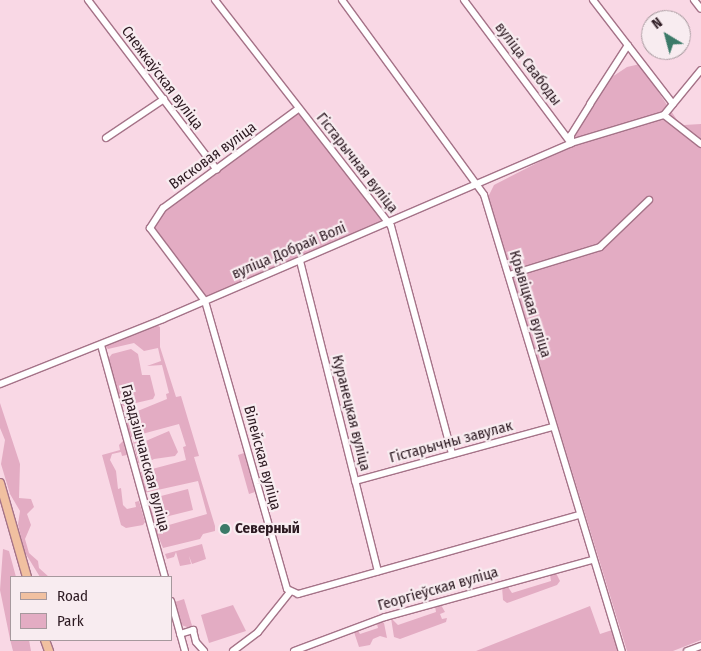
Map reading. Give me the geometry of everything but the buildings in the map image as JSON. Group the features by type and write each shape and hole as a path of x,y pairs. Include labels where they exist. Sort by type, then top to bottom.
{"main road":[{"path":"0,483 27,576"}],"street":[{"name":"Снежкаўская вуліца","path":"88,0 217,170"},
{"name":"Гістарычная вуліца","path":"215,0 391,226 452,454"},
{"name":"Крывіцкая вуліца","path":"342,0 478,184 509,275 592,560 622,651"},
{"name":"вуліца Свабоды","path":"464,0 572,143"},
{"path":"593,0 673,104"},
{"path":"694,0 701,9"},
{"path":"572,143 571,135 628,45"},
{"path":"701,70 664,114 701,144"},
{"path":"106,138 164,99"},
{"name":"Вясковая вуліца","path":"150,228 163,208 298,109"},
{"name":"вуліца Добрай Волі","path":"0,384 101,345 572,143 664,114"},
{"path":"509,275 600,247 649,200"},
{"name":"Вілейская вуліца","path":"150,228 204,301 284,584 290,592"},
{"name":"Куранецкая вуліца","path":"300,261 378,570"},
{"name":"Гарадзішчанская вуліца","path":"101,345 165,576"},
{"name":"Гістарычны завулак","path":"355,481 553,427"},
{"path":"232,651 258,632 290,592 298,594 579,515"},
{"name":"Георгіеўская вуліца","path":"294,651 385,617 592,560"},
{"path":"172,604 185,651"},
{"path":"180,634 193,630 196,642 204,651"},
{"path":"687,651 701,646"}],"green space":[{"path":"640,64 677,120 684,125 701,124 701,640 673,651 627,651 488,197 494,185 580,141 571,143 571,135 606,81 627,67"},
{"path":"298,109 387,222 205,301 153,233 155,218"},
{"path":"156,325 160,327 160,347 176,397 181,396 199,456 194,457 215,526 215,531 203,534 200,539 163,548 155,529 207,514 198,481 144,493 141,472 186,460 183,447 186,446 179,424 131,437 123,417 167,399 166,394 169,393 162,365 147,366 161,361 158,348 144,351 134,343 108,349 105,346"},
{"path":"131,349 138,354 142,375 150,375 155,395 153,399 123,406 119,401 131,398 130,392 117,395 108,359 112,354"},
{"path":"0,403 20,464 19,498 31,499 34,507 27,514 31,525 25,539 29,553 38,561 39,568 48,576 39,576 24,551 18,524 20,511 10,494 1,464 5,440 0,428"},
{"path":"169,431 178,452 175,456 154,459 144,465 138,463 133,441 139,439 141,443"},
{"path":"123,441 127,455 122,456 121,452 112,454 110,460 116,471 118,489 121,488 123,505 127,509 136,507 135,502 139,501 145,522 143,525 126,528 121,525 102,455 120,450 119,445"},
{"path":"244,453 255,492 249,494 238,455"},
{"path":"188,489 193,510 153,520 147,499 154,516 165,513 161,496"},
{"path":"202,544 206,559 192,564 189,556 191,564 180,566 176,552 174,557 167,559 165,554"},
{"path":"3,549 9,551 16,576 10,576 10,639 0,590"},
{"path":"556,573 560,581 557,585 507,603 503,600 502,587 508,587 512,593 551,581 550,575"},
{"path":"184,599 193,629 181,625 175,602"},
{"path":"233,605 246,631 209,643 201,615"},
{"path":"441,605 445,612 440,614 442,619 447,618 446,622 400,639 394,637 391,618 398,625 436,612 435,606"},
{"path":"590,606 600,634 612,630 618,651 476,651"},
{"path":"381,621 384,623 387,638 380,636 373,639 370,645 359,647 354,632 357,629 360,634 378,628 377,624"},
{"path":"10,641 29,641 31,651 13,651"}],"place":[{"name":"Северный","path":"225,529"}]}
